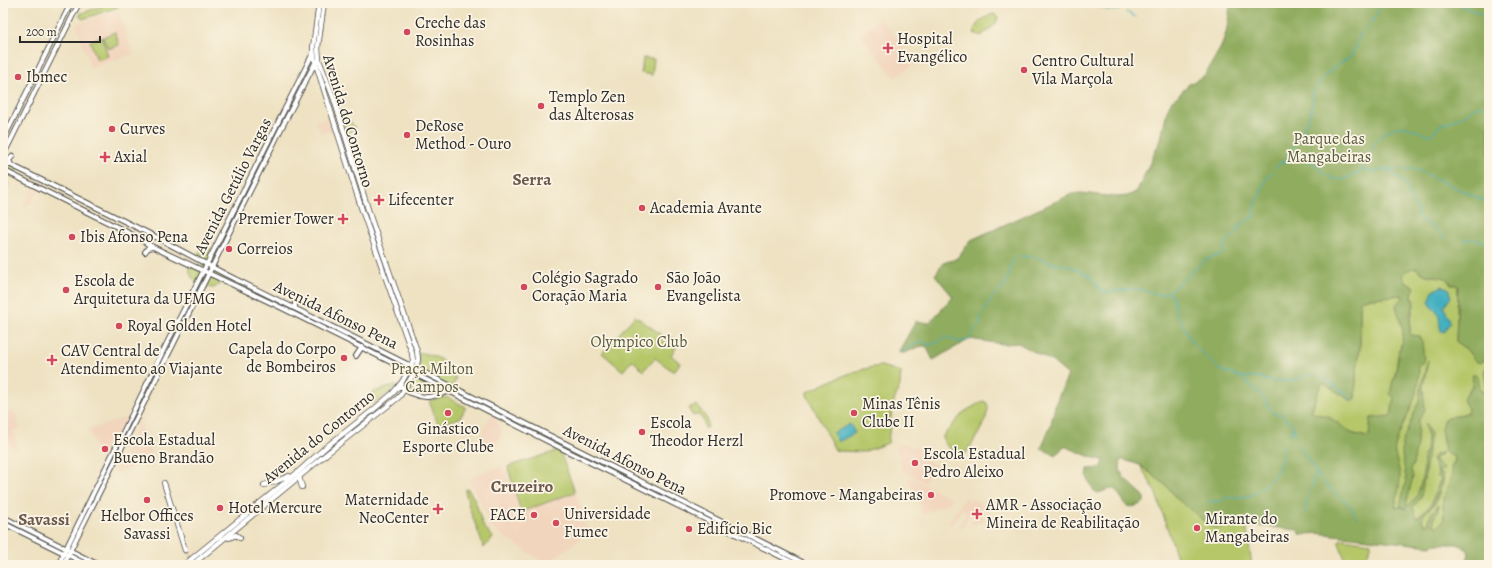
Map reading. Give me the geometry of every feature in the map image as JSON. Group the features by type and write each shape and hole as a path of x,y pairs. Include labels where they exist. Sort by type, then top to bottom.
{"main road":[{"path":"3,140 72,3"},
{"name":"Avenida do Contorno","path":"184,565 233,525 398,397 415,371 418,359 417,352 371,219 334,99 313,53 319,3"},
{"name":"Avenida do Contorno","path":"195,564 299,474 326,447 373,410 399,387 413,361 412,353 349,170 317,62 324,3"},
{"path":"78,5 78,9 81,12"},
{"path":"3,156 33,102 78,5"},
{"name":"Avenida Getúlio Vargas","path":"63,565 67,552 207,264 313,53"},
{"name":"Avenida Getúlio Vargas","path":"58,565 67,552 137,417 281,129 317,62"},
{"path":"30,87 39,88"},
{"path":"280,118 288,116"},
{"path":"274,132 281,129"},
{"path":"12,165 9,160 13,156"},
{"name":"Avenida Afonso Pena","path":"3,161 411,366 415,371 450,391 565,450 798,565"},
{"name":"Avenida Afonso Pena","path":"3,170 133,235 152,247 362,347 408,371 415,371 460,391 808,565"},
{"path":"59,190 63,185"},
{"path":"145,252 148,248 152,247"},
{"path":"295,308 296,299"},
{"path":"356,356 362,347"},
{"path":"399,387 402,387 404,390 419,397 426,398 450,391 460,391"},
{"path":"137,417 140,416 142,418"},
{"path":"264,484 277,482 299,474 302,487"},
{"path":"164,483 185,550"},
{"path":"658,496 661,491"},
{"path":"3,518 67,552 88,565"},
{"path":"4,524 99,565"},
{"path":"223,540 231,532 233,525"},
{"path":"223,540 236,535 240,538"},
{"path":"184,565 195,564"}],"shaded area":[{"path":"118,10 133,54 91,68 76,24"},
{"name":"Hospital Evangélico","path":"880,18 916,62 895,78 860,34"},
{"path":"326,118 332,131 324,131 322,133 319,132 321,129 317,127 315,121"},
{"path":"32,188 38,192 31,203 23,207"},
{"path":"3,400 7,413 14,411 20,429 13,431 19,449 12,451 6,433 3,434"},
{"path":"492,413 495,414 502,435 493,449 477,442"},
{"name":"Escola Estadual Bueno Brandão","path":"130,416 103,468 89,430"},
{"path":"140,421 153,461 114,473"},
{"name":"Escola Estadual Pedro Aleixo","path":"904,443 924,451 935,448 927,459 935,466 924,483 902,471 896,446"},
{"path":"502,466 511,484 521,512 575,492 588,533 546,564 498,533 491,527 479,498 469,480 473,476"},
{"name":"Promove - Mangabeiras","path":"909,477 951,498 949,503 922,515 920,505 908,480"},
{"name":"AMR - Associação Mineira de Reabilitação","path":"965,497 969,499 967,502 969,503 972,499 983,506 979,511 984,515 982,519 984,520 981,524 977,522 975,526 971,523 975,517 970,513 960,529 958,528 967,512 962,509 952,524 949,522"}],"green space":[{"path":"111,3 117,3 118,7 83,19 80,17 80,14 82,13"},
{"name":"Parque das Mangabeiras","path":"1230,3 1489,3 1489,363 1489,565 1466,565 1469,553 1461,544 1436,544 1431,546 1316,533 1301,535 1298,530 1233,523 1227,524 1223,528 1210,526 1176,498 1168,487 1140,465 1121,459 1120,469 1123,477 1144,496 1144,502 1130,507 1127,506 1115,489 1098,493 1094,491 1087,477 1088,469 1102,468 1103,460 1088,456 1064,446 1056,455 1041,449 1051,424 1056,402 1068,375 1053,362 1018,343 1002,344 970,339 933,360 926,346 903,353 900,353 899,351 916,321 929,323 953,297 935,275 943,263 957,258 971,240 1072,194 1081,193 1116,197 1128,196 1137,191 1161,139 1167,110 1172,100 1189,84 1204,76 1220,49 1227,26","holes":["1417,268 1426,275 1445,278 1452,284 1458,286 1456,341 1478,362 1480,363 1485,360 1489,363 1484,371 1487,392 1481,392 1478,376 1473,374 1471,388 1464,398 1465,404 1468,408 1467,413 1444,419 1441,429 1445,452 1454,457 1455,460 1451,468 1452,477 1443,498 1444,519 1438,527 1434,525 1434,518 1439,505 1431,514 1429,524 1425,525 1422,520 1425,513 1433,505 1440,490 1442,475 1439,474 1440,470 1444,468 1434,460 1443,452 1436,454 1432,459 1438,473 1437,476 1441,479 1432,504 1417,518 1413,507 1421,497 1430,433 1425,423 1427,436 1426,450 1423,456 1424,468 1421,483 1417,496 1409,505 1406,505 1413,477 1411,469 1417,444 1418,421 1425,410 1423,387 1428,360 1421,386 1419,401 1402,443 1402,454 1406,479 1400,506 1406,508 1395,507 1400,477 1395,454 1395,446 1418,387 1418,367 1424,360 1420,336 1410,335 1410,316 1414,305 1412,294 1415,287 1406,283 1403,276 1405,272 1410,269","1402,295 1403,297 1396,305 1403,331 1395,378 1393,380 1390,394 1394,397 1391,416 1371,418 1369,436 1367,437 1351,433 1328,416 1313,413 1311,411 1320,387 1324,383 1351,401 1355,398 1360,348 1360,301 1362,299"]},
{"path":"994,14 998,17 996,24 981,36 974,33 974,30 978,24"},
{"path":"115,32 119,45 108,49 103,37"},
{"path":"102,37 108,56 97,60 90,41"},
{"path":"643,58 654,59 652,75 641,73"},
{"path":"342,113 356,128 347,135 341,114"},
{"path":"3,161 18,168 14,175 6,172 8,185 5,190 3,188"},
{"path":"204,249 213,249 211,260 218,264 213,273 224,281 214,288 205,287 206,284 201,281 199,284 191,276 189,265 201,268 205,261 196,256"},
{"path":"1410,268 1417,268 1426,275 1445,278 1451,284 1458,286 1456,341 1478,362 1480,363 1485,360 1489,363 1485,385 1487,392 1481,392 1472,385 1464,399 1465,405 1468,408 1467,413 1444,419 1443,422 1442,430 1445,448 1455,460 1451,468 1452,477 1443,503 1444,519 1440,527 1434,525 1434,515 1438,505 1429,517 1429,524 1425,525 1422,520 1425,513 1436,502 1438,496 1443,479 1439,474 1440,470 1444,469 1434,460 1443,453 1437,454 1432,459 1441,479 1431,505 1423,514 1416,518 1413,510 1395,507 1400,476 1394,449 1399,433 1412,406 1419,372 1418,367 1424,360 1420,336 1410,335 1410,323 1414,305 1412,294 1414,286 1406,283 1403,276"},
{"path":"1402,295 1403,297 1396,305 1403,331 1402,343 1399,350 1394,379 1394,397 1391,416 1371,418 1369,436 1367,437 1351,433 1328,416 1311,412 1320,387 1324,383 1351,401 1355,398 1360,348 1360,301 1362,299"},
{"name":"Olympico Club","path":"635,316 662,335 660,338 665,342 672,337 678,345 671,355 680,363 674,372 655,358 643,371 632,360 623,371 602,353"},
{"name":"Praça Milton Campos","path":"418,352 436,357 445,363 450,373 456,378 453,386 460,390 431,396 420,395 409,388 419,367"},
{"name":"Minas Tênis Clube II","path":"881,366 901,372 900,385 892,407 888,443 863,452 835,450 807,395 807,392 852,373"},
{"path":"396,385 391,391 374,404 371,393"},
{"name":"Ginástico Esporte Clube","path":"446,397 466,407 460,418 438,424 429,401"},
{"path":"983,401 987,403 988,408 984,422 966,453 959,455 946,445 943,436 964,412"},
{"path":"697,405 707,419 708,427 705,428 703,420 698,414 693,416 688,408"},
{"path":"557,451 560,452 575,492 521,512 508,468 509,466"},
{"path":"1140,465 1168,487 1176,498 1227,524 1246,524 1252,565 1181,565 1155,491"},
{"path":"468,489 475,500 483,526 493,537 484,548 469,507 465,490"},
{"path":"1342,539 1371,543 1371,547 1362,565 1347,565 1339,543"}],"water":[{"path":"1442,286 1448,288 1451,297 1444,307 1449,317 1450,324 1446,328 1445,332 1441,331 1437,312 1430,306 1429,302 1433,290"},
{"path":"850,424 855,433 838,442 833,433"}],"waterway":[{"path":"1085,3 1093,4 1108,10 1119,10"},
{"path":"1291,150 1297,143 1311,112 1314,91 1325,75 1350,57 1357,45 1359,36 1371,23 1381,7 1380,3"},
{"path":"1381,7 1388,3 1410,3"},
{"path":"1417,3 1433,4 1437,6 1456,3 1480,14 1489,13"},
{"path":"1126,12 1136,17"},
{"path":"1283,162 1305,160 1315,164 1333,179 1338,180 1348,178 1363,170 1368,156 1376,142 1388,131 1394,128 1406,127 1431,135 1441,124 1445,124 1467,114 1474,107 1489,105"},
{"path":"1286,156 1289,152"},
{"path":"1274,168 1284,160"},
{"path":"1364,170 1375,172 1387,169 1415,169 1489,203"},
{"path":"1388,170 1405,183 1411,200 1417,209 1417,217 1439,231 1444,238"},
{"path":"900,353 922,341 928,345 937,343 945,337 959,342 969,340 974,330 979,326 980,319 990,300 1006,284 1013,260 1018,256 1033,256 1051,263 1069,266 1090,276 1104,292 1137,289 1155,295 1167,293 1204,261 1224,252 1226,243 1236,234 1239,226 1255,215 1256,203 1267,177 1273,171"},
{"path":"1463,241 1469,239 1476,240 1489,246"},
{"path":"1169,292 1173,297 1176,312 1193,344 1220,370 1240,377 1261,377 1266,380 1273,381 1297,380 1301,377 1314,374"},
{"path":"1241,377 1262,396 1273,413 1282,415 1294,426 1290,435"},
{"path":"1322,377 1356,403"},
{"path":"1294,428 1295,435"},
{"path":"1298,444 1321,479 1352,508 1357,518"},
{"path":"1208,501 1219,502 1226,498 1250,496 1261,489 1279,468 1284,445"},
{"path":"1305,513 1316,472"}],"tunnel":[{"path":"185,550 192,565"}],"place":[{"name":"Creche das Rosinhas","path":"407,32"},
{"name":"Hospital Evangélico","path":"888,48"},
{"name":"Centro Cultural Vila Marçola","path":"1024,70"},
{"name":"Ibmec","path":"18,77"},
{"name":"Templo Zen das Alterosas","path":"541,106"},
{"name":"Curves","path":"112,129"},
{"name":"DeRose Method - Ouro","path":"407,135"},
{"name":"Axial","path":"105,157"},
{"name":"Lifecenter","path":"379,200"},
{"name":"Academia Avante","path":"642,208"},
{"name":"Premier Tower","path":"343,219"},
{"name":"Ibis Afonso Pena","path":"72,237"},
{"name":"Correios","path":"229,249"},
{"name":"Colégio Sagrado Coração Maria","path":"524,287"},
{"name":"São João Evangelista","path":"658,287"},
{"name":"Escola de Arquitetura da UFMG","path":"66,290"},
{"name":"Royal Golden Hotel","path":"119,326"},
{"name":"Capela do Corpo de Bombeiros","path":"344,358"},
{"name":"CAV Central de Atendimento ao Viajante","path":"52,360"},
{"name":"Ginástico Esporte Clube","path":"448,413"},
{"name":"Minas Tênis Clube II","path":"854,413"},
{"name":"Escola Theodor Herzl","path":"642,432"},
{"name":"Escola Estadual Bueno Brandão","path":"105,449"},
{"name":"Escola Estadual Pedro Aleixo","path":"915,463"},
{"name":"Promove - Mangabeiras","path":"931,495"},
{"name":"Helbor Offices Savassi","path":"147,500"},
{"name":"Hotel Mercure","path":"220,508"},
{"name":"Maternidade NeoCenter","path":"438,509"},
{"name":"AMR - Associação Mineira de Reabilitação","path":"977,514"},
{"name":"FACE","path":"534,515"},
{"name":"Universidade Fumec","path":"556,523"},
{"name":"Mirante do Mangabeiras","path":"1197,528"},
{"name":"Edifício Bic","path":"689,529"}],"district":[{"name":"Serra","path":"532,179"},
{"name":"Cruzeiro","path":"522,486"},
{"name":"Savassi","path":"44,519"}]}
